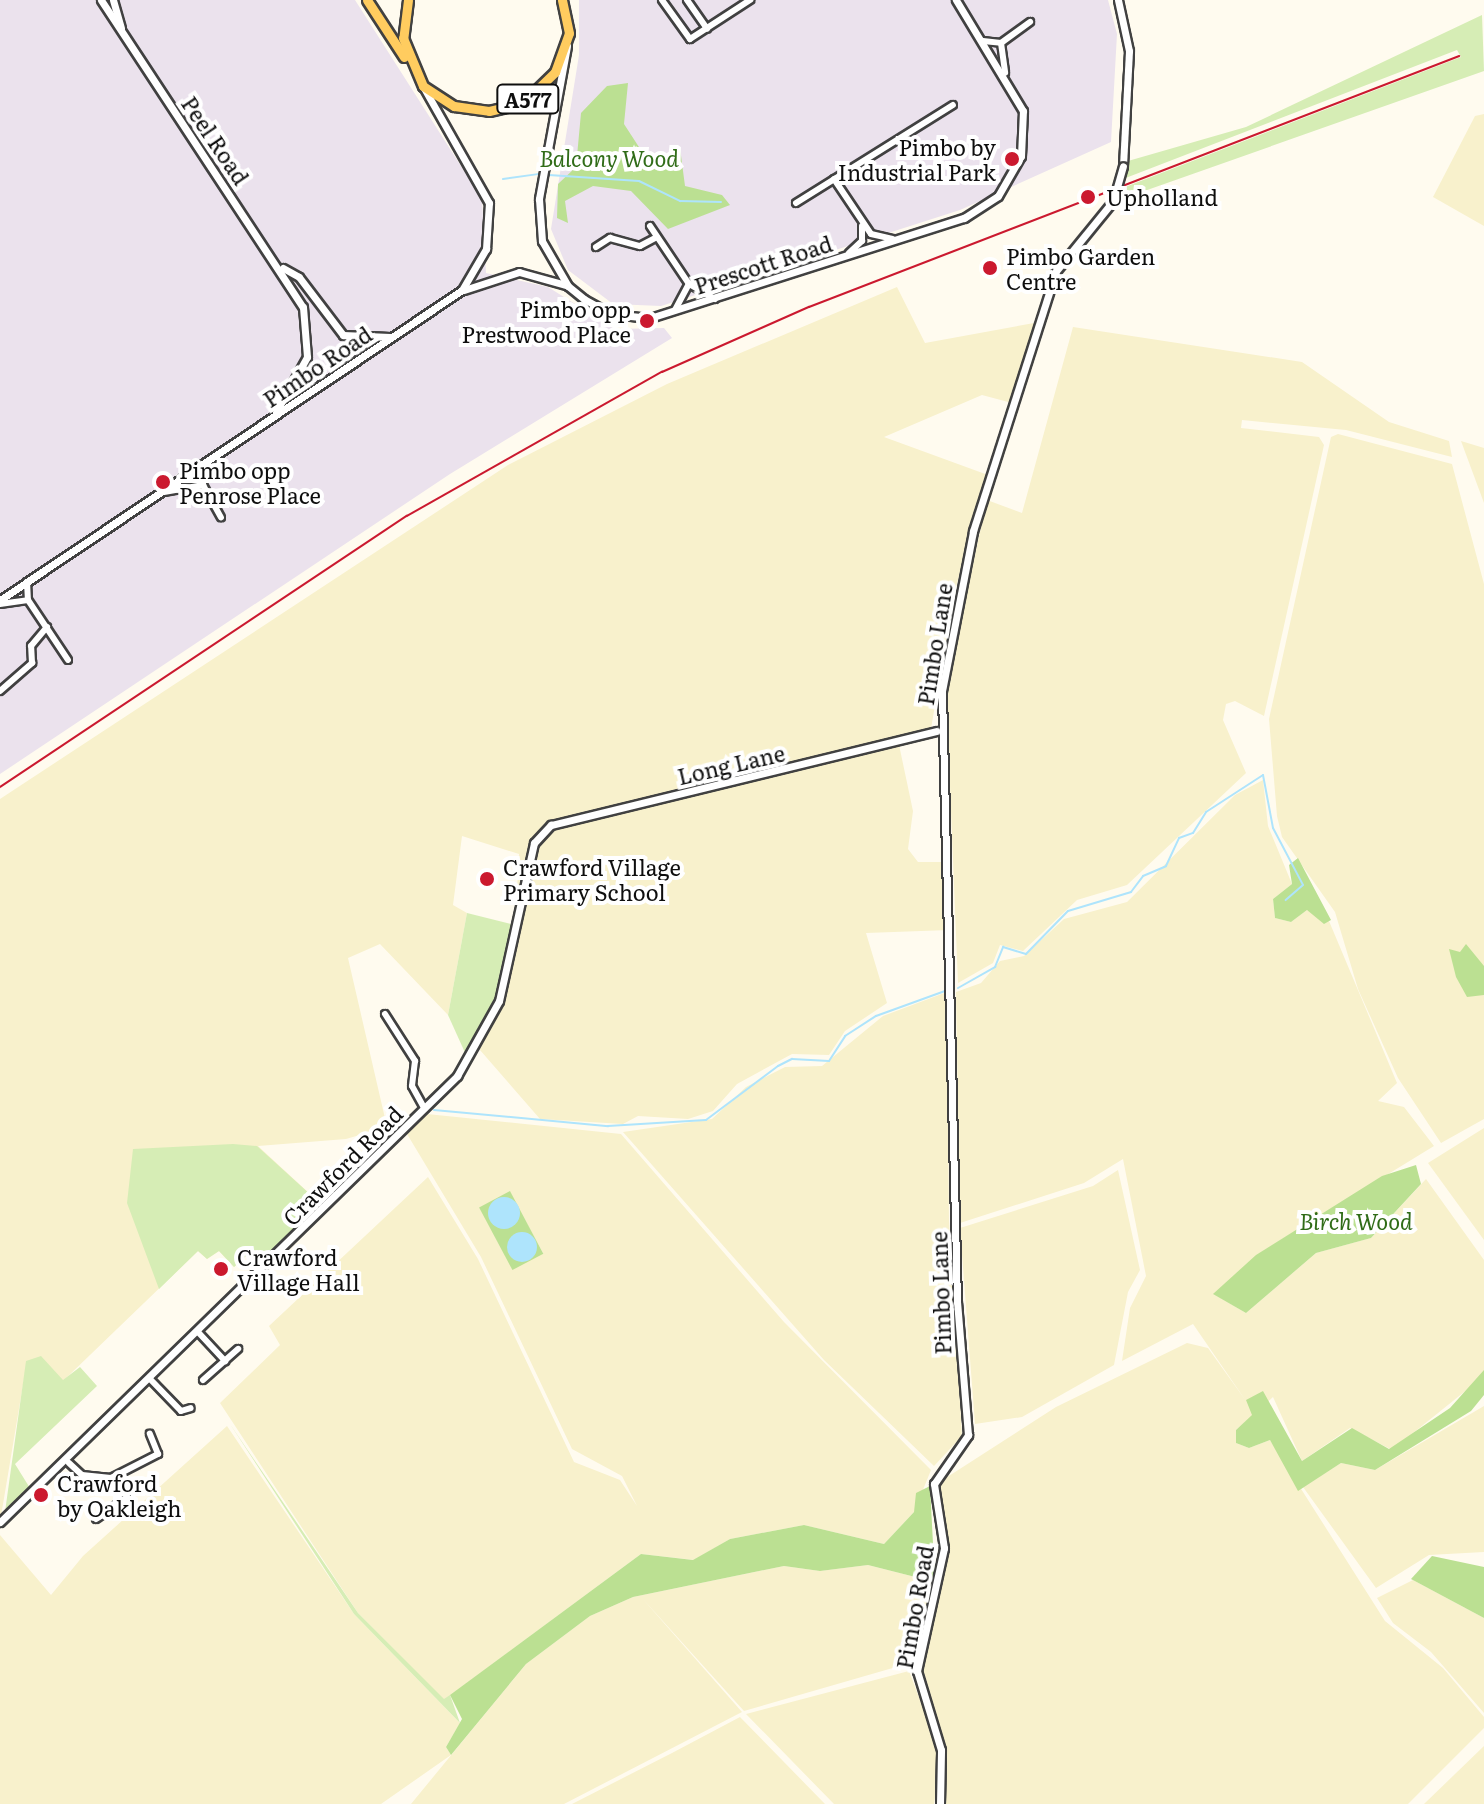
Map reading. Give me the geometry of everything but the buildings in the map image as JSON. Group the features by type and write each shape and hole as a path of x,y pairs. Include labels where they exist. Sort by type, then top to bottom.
{"main road":[{"name":"A577","path":"367,0 423,86 471,111 504,110 548,82 567,44 569,0"},
{"path":"408,0 408,63"},
{"name":"A577","path":"562,0 569,23"}],"street":[{"name":"Peel Road","path":"101,0 281,267 303,307 309,346 299,381 270,420"},
{"name":"Peel Road","path":"113,0 122,33"},
{"path":"662,0 685,38 707,29 750,0"},
{"path":"687,0 707,29"},
{"name":"Prescott Road","path":"462,290 519,272 568,286 620,317 669,314 975,213 1010,180 1025,126 1005,73 956,0"},
{"name":"Pimbo Lane","path":"945,1466 968,1435 937,731 968,549 1056,271 1113,201 1123,166 1129,51 1118,0"},
{"path":"983,41 1001,43 1030,22"},
{"path":"1001,43 1005,73"},
{"path":"567,44 538,224 568,286"},
{"name":"Pimbo Road","path":"0,602 462,290 489,239 483,184 423,86"},
{"path":"796,203 953,105"},
{"path":"834,179 861,223 877,238 899,239"},
{"path":"834,260 859,245 861,223"},
{"path":"650,226 689,284 715,299"},
{"path":"596,247 610,238 640,246 657,237"},
{"name":"Peel Road","path":"281,267 299,277 343,335 394,336"},
{"path":"669,314 689,284"},
{"path":"202,466 203,485 221,517"},
{"path":"161,493 203,485"},
{"path":"27,582 28,600 68,660"},
{"path":"0,602 28,600"},
{"path":"0,691 32,663 31,646 47,627"},
{"name":"Long Lane","path":"537,838 551,825 937,731"},
{"name":"Crawford Road","path":"0,1522 69,1463 463,1068 499,1001 537,838"},
{"path":"385,1014 415,1061 412,1086 425,1109"},
{"path":"198,1332 225,1361"},
{"path":"203,1380 238,1349"},
{"path":"151,1380 181,1411 191,1408"},
{"path":"69,1463 98,1481 116,1476 158,1454 150,1434"},
{"name":"Pimbo Road","path":"940,1804 941,1750 917,1671 942,1571 944,1535 934,1484 945,1466"},
{"path":"96,1519 127,1497 116,1476"}],"shaded area":[{"path":"0,0 355,0 482,199 486,273 548,287 615,329 664,328 672,338 450,474 0,774"},
{"path":"579,0 1108,0 1117,34 1111,142 960,210 661,306 613,304 568,270 551,229 579,55"},
{"path":"1484,114 1484,226 1433,197 1475,116"},
{"path":"897,287 925,343 1034,323 1012,403 982,395 884,437 988,475 953,597 931,729 898,740 913,811 908,849 918,862 945,862 949,930 866,933 887,1003 845,1031 829,1055 792,1054 737,1084 713,1111 688,1119 638,1116 623,1124 540,1119 473,1042 515,925 519,854 462,836 453,905 467,913 448,1015 380,944 348,958 387,1127 346,1139 258,1146 323,1206 262,1267 248,1254 234,1267 219,1251 207,1259 198,1251 63,1381 27,1361 0,1522 0,799 508,465 667,384"},
{"path":"1073,327 1302,362 1389,422 1449,441 1452,457 1346,430 1242,420 1241,428 1319,437 1324,445 1264,716 1235,701 1226,704 1223,720 1246,773 1127,885 1077,900 1023,951 1000,945 993,963 958,983 946,688 987,500 1022,513"},
{"path":"1338,434 1452,464 1484,584 1484,1119 1441,1143 1398,1078 1358,989 1335,912 1282,837 1277,816 1269,719 1331,437"},
{"path":"1461,441 1484,448 1484,503"},
{"path":"1263,780 1268,826 1292,884 1273,899 1275,918 1291,922 1307,910 1329,921 1397,1083 1378,1101 1404,1107 1434,1146 1279,1241 1214,1294 1246,1313 1316,1253 1371,1238 1426,1179 1484,1260 1484,1376 1392,1450 1350,1428 1302,1461 1273,1397 1236,1430 1236,1443 1249,1448 1270,1440 1385,1621 1443,1668 1484,1717 1484,1728 1408,1804 937,1804 940,1768 934,1804 834,1804 746,1714 909,1671 934,1737 930,1720 937,1717 922,1666 948,1546 938,1483 1056,1407 1187,1343 1208,1348 1246,1401 1193,1324 1122,1361 1130,1308 1146,1276 1123,1159 1084,1183 960,1223 956,992 981,983 1000,961 1024,956 1064,919 1127,902 1235,795"},
{"path":"947,992 949,1221 962,1436 934,1466 824,1360 623,1132 712,1119 746,1087 785,1067 822,1066 883,1016"},
{"path":"427,1114 621,1134 784,1322 931,1470 914,1512 884,1544 804,1525 730,1539 694,1560 641,1554 444,1700 358,1613 220,1403 280,1345 269,1326 428,1177 478,1259 574,1462 620,1480 637,1506 622,1476 572,1449 481,1257 407,1134","holes":["509,1191 543,1253 512,1266"]},
{"path":"1484,1128 1484,1240 1428,1163"},
{"path":"1118,1170 1140,1270 1128,1292 1114,1365 1022,1417 975,1424 960,1228 1093,1186"},
{"path":"1484,1406 1484,1552 1429,1555 1376,1588 1303,1487 1341,1463 1375,1470"},
{"path":"227,1426 354,1614 460,1723 446,1747 451,1755 381,1804 0,1804 0,1535 51,1595 83,1556"},
{"path":"868,1565 935,1582 910,1663 744,1711 642,1598 742,1712 564,1804 411,1804 526,1664 590,1616 633,1597 784,1566 820,1571"},
{"path":"1413,1580 1484,1618 1484,1713 1431,1652 1393,1623 1377,1598"},
{"path":"740,1717 825,1804 572,1804 672,1753"},
{"path":"1484,1746 1484,1804 1424,1804"}],"green space":[{"path":"1482,15 1484,71 1116,201 1120,189 1461,57 1457,50 1123,179 1128,161 1246,127"},
{"name":"Balcony Wood","path":"628,83 624,124 650,164 680,148 685,186 722,195 730,205 668,229 631,191 593,186 565,201 568,223 557,218 558,184 576,167 581,113 607,86"},
{"path":"1298,858 1331,920 1324,924 1307,910 1291,922 1275,918 1273,899 1292,884 1289,865"},
{"path":"467,913 515,925 496,1000 467,1057 448,1015"},
{"path":"1466,944 1484,966 1484,995 1467,997 1456,977 1449,949 1460,952"},
{"path":"233,1144 257,1146 323,1206 262,1267 248,1254 234,1267 219,1251 207,1259 198,1251 159,1289 127,1203 133,1149"},
{"name":"Birch Wood","path":"1416,1165 1421,1184 1371,1238 1316,1253 1246,1313 1213,1294 1256,1255 1382,1176"},
{"path":"510,1191 543,1254 512,1270 479,1207"},
{"path":"41,1356 63,1380 80,1367 97,1386 15,1464 33,1493 4,1519 26,1361"},
{"path":"1484,1370 1484,1395 1471,1411 1375,1470 1341,1463 1298,1491 1270,1440 1249,1448 1236,1443 1236,1430 1252,1415 1246,1400 1263,1391 1302,1461 1352,1428 1389,1449 1450,1408"},
{"path":"230,1424 358,1613 444,1699 450,1695 460,1723 354,1614"},
{"path":"930,1486 935,1582 868,1565 820,1571 784,1566 633,1597 590,1616 526,1664 451,1755 446,1747 462,1719 450,1695 641,1554 693,1560 730,1539 804,1525 884,1544 914,1512 916,1493"},
{"path":"1432,1556 1484,1567 1484,1618 1411,1579"}],"water":[{"path":"504,1197 515,1202 520,1213 515,1224 504,1229 493,1224 488,1213 493,1202"},
{"path":"522,1232 533,1236 537,1247 533,1258 522,1262 511,1258 507,1247 511,1236"}],"waterway":[{"path":"503,179 538,174"},
{"path":"549,175 639,181 680,201 721,202"},
{"path":"958,988 995,967 1003,947 1026,954 1068,911 1131,892 1143,876 1166,866 1179,838 1193,833 1206,812 1263,775 1273,828 1303,885 1286,900"},
{"path":"434,1110 608,1126 706,1120 778,1066 792,1059 829,1061 845,1036 876,1016 948,990"}],"railway":[{"path":"0,787 407,516 662,372 809,307 1459,56"}],"place":[{"name":"Pimbo by Industrial Park","path":"1012,159"},
{"name":"Upholland","path":"1088,197"},
{"name":"Pimbo Garden Centre","path":"990,268"},
{"name":"Pimbo opp Prestwood Place","path":"647,321"},
{"name":"Pimbo opp Penrose Place","path":"163,482"},
{"name":"Crawford Village Primary School","path":"487,879"},
{"name":"Crawford Village Hall","path":"221,1269"},
{"name":"Crawford by Oakleigh","path":"41,1495"}]}
